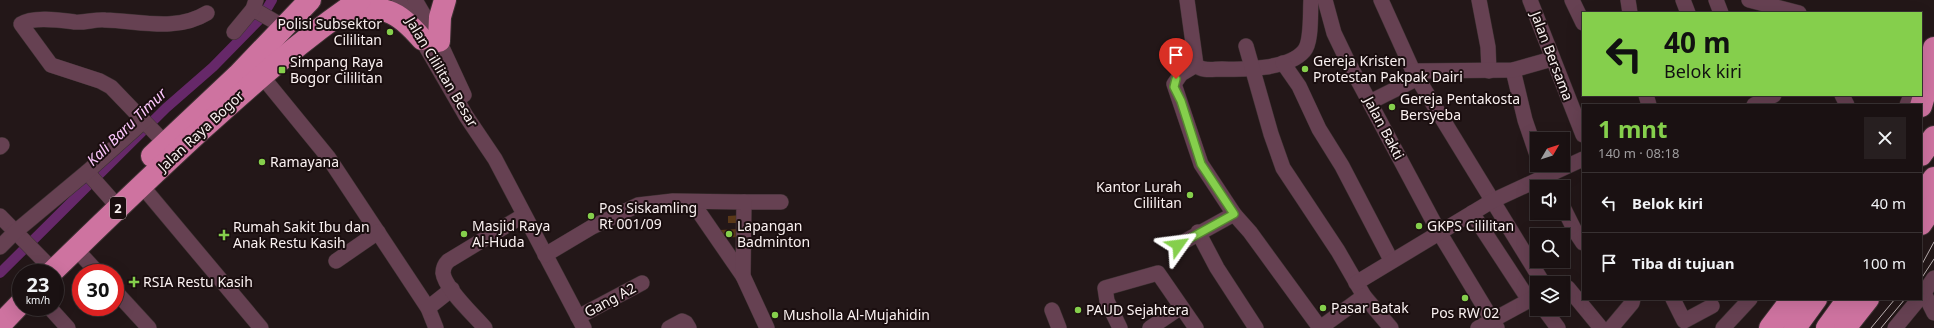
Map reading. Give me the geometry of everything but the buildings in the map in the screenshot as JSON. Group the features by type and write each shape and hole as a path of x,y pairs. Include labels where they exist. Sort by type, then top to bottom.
{"highway":[{"name":"Jalan Raya Bogor","path":"50,264 111,199 152,130 238,75 278,24 310,0"},
{"name":"Jalan Raya Bogor","path":"53,264 76,249 261,75 337,15 360,0"},
{"path":"337,15 370,8 383,9 400,17 430,40 440,17 445,0"},
{"path":"1922,104 1928,84 1934,48"},
{"path":"1922,154 1934,137"},
{"path":"1922,196 1934,178"},
{"path":"1922,223 1934,205"},
{"path":"1770,328 1791,300"},
{"path":"1796,328 1815,300"},
{"path":"1827,328 1847,300"},
{"path":"1845,328 1867,300"},
{"path":"3,320 12,304"},
{"path":"3,320 12,312"}],"street":[{"name":"Jalan Cililitan Besar","path":"399,0 430,40"},
{"name":"Jalan Cililitan Besar","path":"415,0 430,40 581,323"},
{"path":"1187,0 1196,65 1198,68 1206,70 1253,69 1283,63 1305,49 1310,39 1309,23 1311,0"},
{"name":"Jalan Bakti","path":"1326,0 1334,33 1439,232 1495,324"},
{"path":"1381,0 1415,74 1539,276"},
{"path":"1479,0 1488,47 1489,71"},
{"name":"Jalan Bersama","path":"1530,0 1582,133"},
{"path":"1572,0 1582,21"},
{"path":"1628,0 1630,12"},
{"path":"1683,0 1688,12"},
{"path":"1716,0 1721,12"},
{"path":"1749,0 1795,12"},
{"path":"234,32 255,7 278,24"},
{"path":"0,247 23,240 91,177 152,130 105,83 51,65 20,24 55,19 83,22 104,19 146,24 169,24 193,20 208,13"},
{"path":"1246,46 1271,134 1283,168 1338,251 1364,296 1391,328"},
{"path":"1370,102 1415,74 1513,70 1552,59"},
{"path":"1283,63 1299,86 1319,129 1342,166 1392,260"},
{"path":"1196,65 1176,79 1174,87 1181,101 1201,164 1234,214 1250,232 1320,328 1339,322 1364,296"},
{"path":"1513,70 1530,135"},
{"path":"261,75 328,157 428,308 436,328"},
{"path":"1757,102 1772,96"},
{"path":"1356,283 1492,201 1582,159"},
{"path":"91,177 111,199"},
{"path":"142,186 261,328"},
{"path":"545,255 592,227 638,205 657,202 782,202"},
{"path":"692,202 743,276 767,328"},
{"path":"743,276 744,202"},
{"path":"1178,245 1198,232 1234,214"},
{"path":"1472,214 1507,269 1530,295"},
{"path":"0,216 23,240 40,264"},
{"path":"485,328 452,289 443,272 444,266 448,261 524,216"},
{"path":"1569,220 1574,231 1582,242"},
{"path":"336,262 378,232"},
{"path":"1198,232 1217,268 1256,328"},
{"path":"76,249 90,264"},
{"path":"1120,328 1107,301 1105,289 1158,273 1196,328"},
{"path":"1922,295 1934,278"},
{"name":"Gang A2","path":"581,323 642,283"},
{"path":"428,308 452,289"},
{"path":"1570,290 1601,328"},
{"path":"1922,297 1934,313"},
{"path":"1478,328 1495,324 1530,300"},
{"path":"1611,328 1632,303 1633,300"},
{"path":"1673,300 1679,324 1712,306"},
{"path":"1723,328 1749,300"},
{"path":"1895,328 1918,300"},
{"path":"124,301 149,328"},
{"path":"1155,327 1181,307"},
{"path":"1052,310 1059,328"},
{"path":"57,316 68,328"},
{"path":"1549,316 1558,328"},
{"path":"669,328 682,321 686,323 689,328"}],"shaded area":[{"path":"742,215 743,223 728,223 728,216"},
{"name":"Lapangan Badminton","path":"738,229 738,237 720,238 720,230"}],"waterway":[{"name":"Kali Baru Timur","path":"0,273 166,108 213,67 262,17 272,0"}],"tram line":[{"path":"1922,264 1934,242"},
{"path":"1922,277 1934,259"},
{"path":"1871,328 1894,300"},
{"path":"1881,328 1904,300"}],"place":[{"name":"Polisi Subsektor Cililitan","path":"390,32"},
{"name":"Gereja Kristen Protestan Pakpak Dairi","path":"1305,69"},
{"name":"Simpang Raya Bogor Cililitan","path":"282,70"},
{"name":"Gereja Pentakosta Bersyeba","path":"1392,107"},
{"name":"Ramayana","path":"262,162"},
{"name":"Kantor Lurah Cililitan","path":"1190,195"},
{"name":"Pos Siskamling Rt 001/09","path":"591,216"},
{"name":"GKPS Cililitan","path":"1419,226"},
{"name":"Masjid Raya Al-Huda","path":"464,234"},
{"name":"Lapangan Badminton","path":"729,234"},
{"name":"Rumah Sakit Ibu dan Anak Restu Kasih","path":"224,235"},
{"name":"RSIA Restu Kasih","path":"134,282"},
{"name":"Pos RW 02","path":"1465,298"},
{"name":"Pasar Batak","path":"1323,308"},
{"name":"PAUD Sejahtera","path":"1078,310"},
{"name":"Musholla Al-Mujahidin","path":"775,315"}],"route":[{"path":"1176,79 1174,87 1181,101 1201,164 1234,214 1198,232 1178,245"}]}
